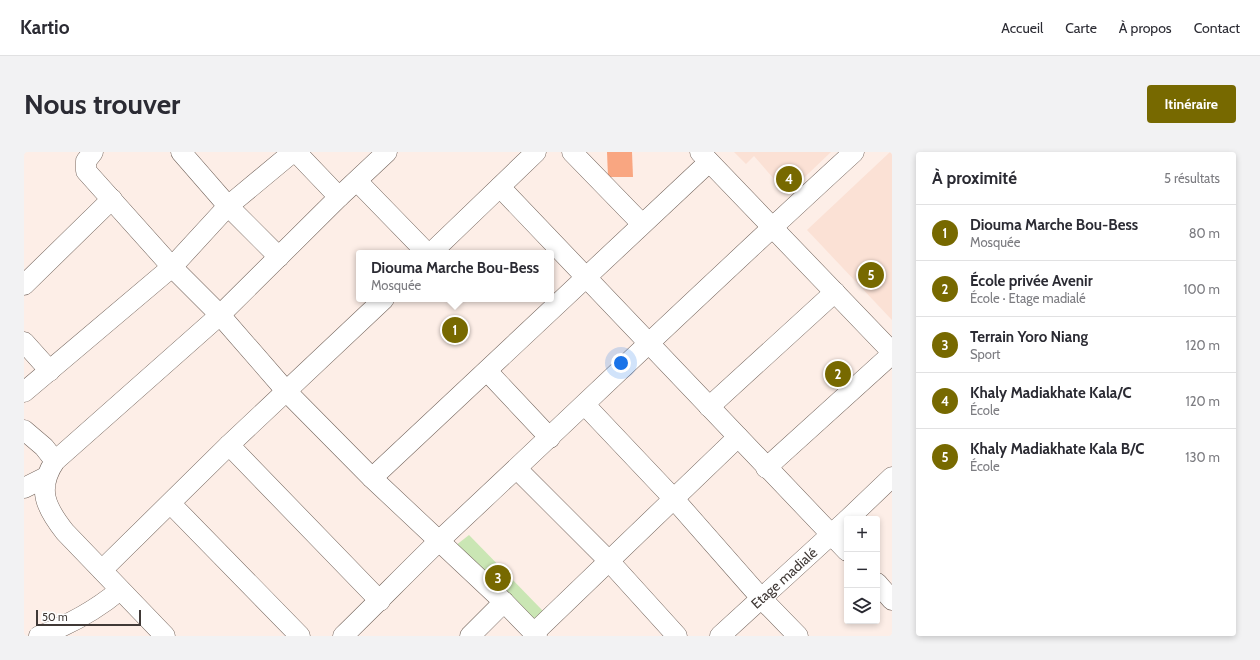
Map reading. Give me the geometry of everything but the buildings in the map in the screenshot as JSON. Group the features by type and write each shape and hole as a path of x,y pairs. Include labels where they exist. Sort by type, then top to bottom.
{"street":[{"path":"93,152 86,161 86,171 172,267 220,315 287,392 372,478 440,540 504,602 535,635 609,561 738,437"},
{"path":"181,152 228,206 279,257"},
{"path":"24,392 172,267 228,206 293,152"},
{"path":"296,152 339,197"},
{"path":"24,488 51,469 220,315 339,197 387,152"},
{"path":"434,250 536,152"},
{"path":"572,152 641,223"},
{"path":"343,636 440,540 518,469 772,227 854,152"},
{"path":"372,478 586,277 641,223 704,157 892,353 766,468"},
{"path":"357,181 424,250"},
{"path":"500,187 650,343 766,468 844,548"},
{"path":"24,285 112,199"},
{"path":"709,407 835,292"},
{"path":"102,570 171,504 229,445 381,302"},
{"path":"24,342 50,371"},
{"path":"487,371 550,438"},
{"path":"585,405 674,499 761,598 798,636"},
{"path":"24,430 44,447 51,469 45,495 47,506 53,517 65,532 165,636"},
{"path":"229,445 380,601"},
{"path":"518,469 609,561 677,636"},
{"name":"Etage madialé","path":"852,516 892,477"},
{"path":"171,504 300,636"},
{"name":"Etage madialé","path":"720,636 844,524"},
{"path":"880,586 892,600"},
{"path":"39,636 85,615 104,604 120,590"},
{"path":"470,636 504,602"}],"shaded area":[{"path":"734,152 831,152 787,194 754,156 746,164"},
{"path":"890,152 892,152 892,320 807,230"}],"green space":[{"path":"469,535 543,611 527,626 455,546"}],"place":[{"name":"Khaly Madiakhate Kala/C","path":"789,179"},
{"name":"Khaly Madiakhate Kala B/C","path":"871,275"},
{"name":"Diouma Marche Bou-Bess","path":"455,330"},
{"name":"École privée Avenir","path":"838,374"},
{"name":"Terrain Yoro Niang","path":"498,578"}]}
